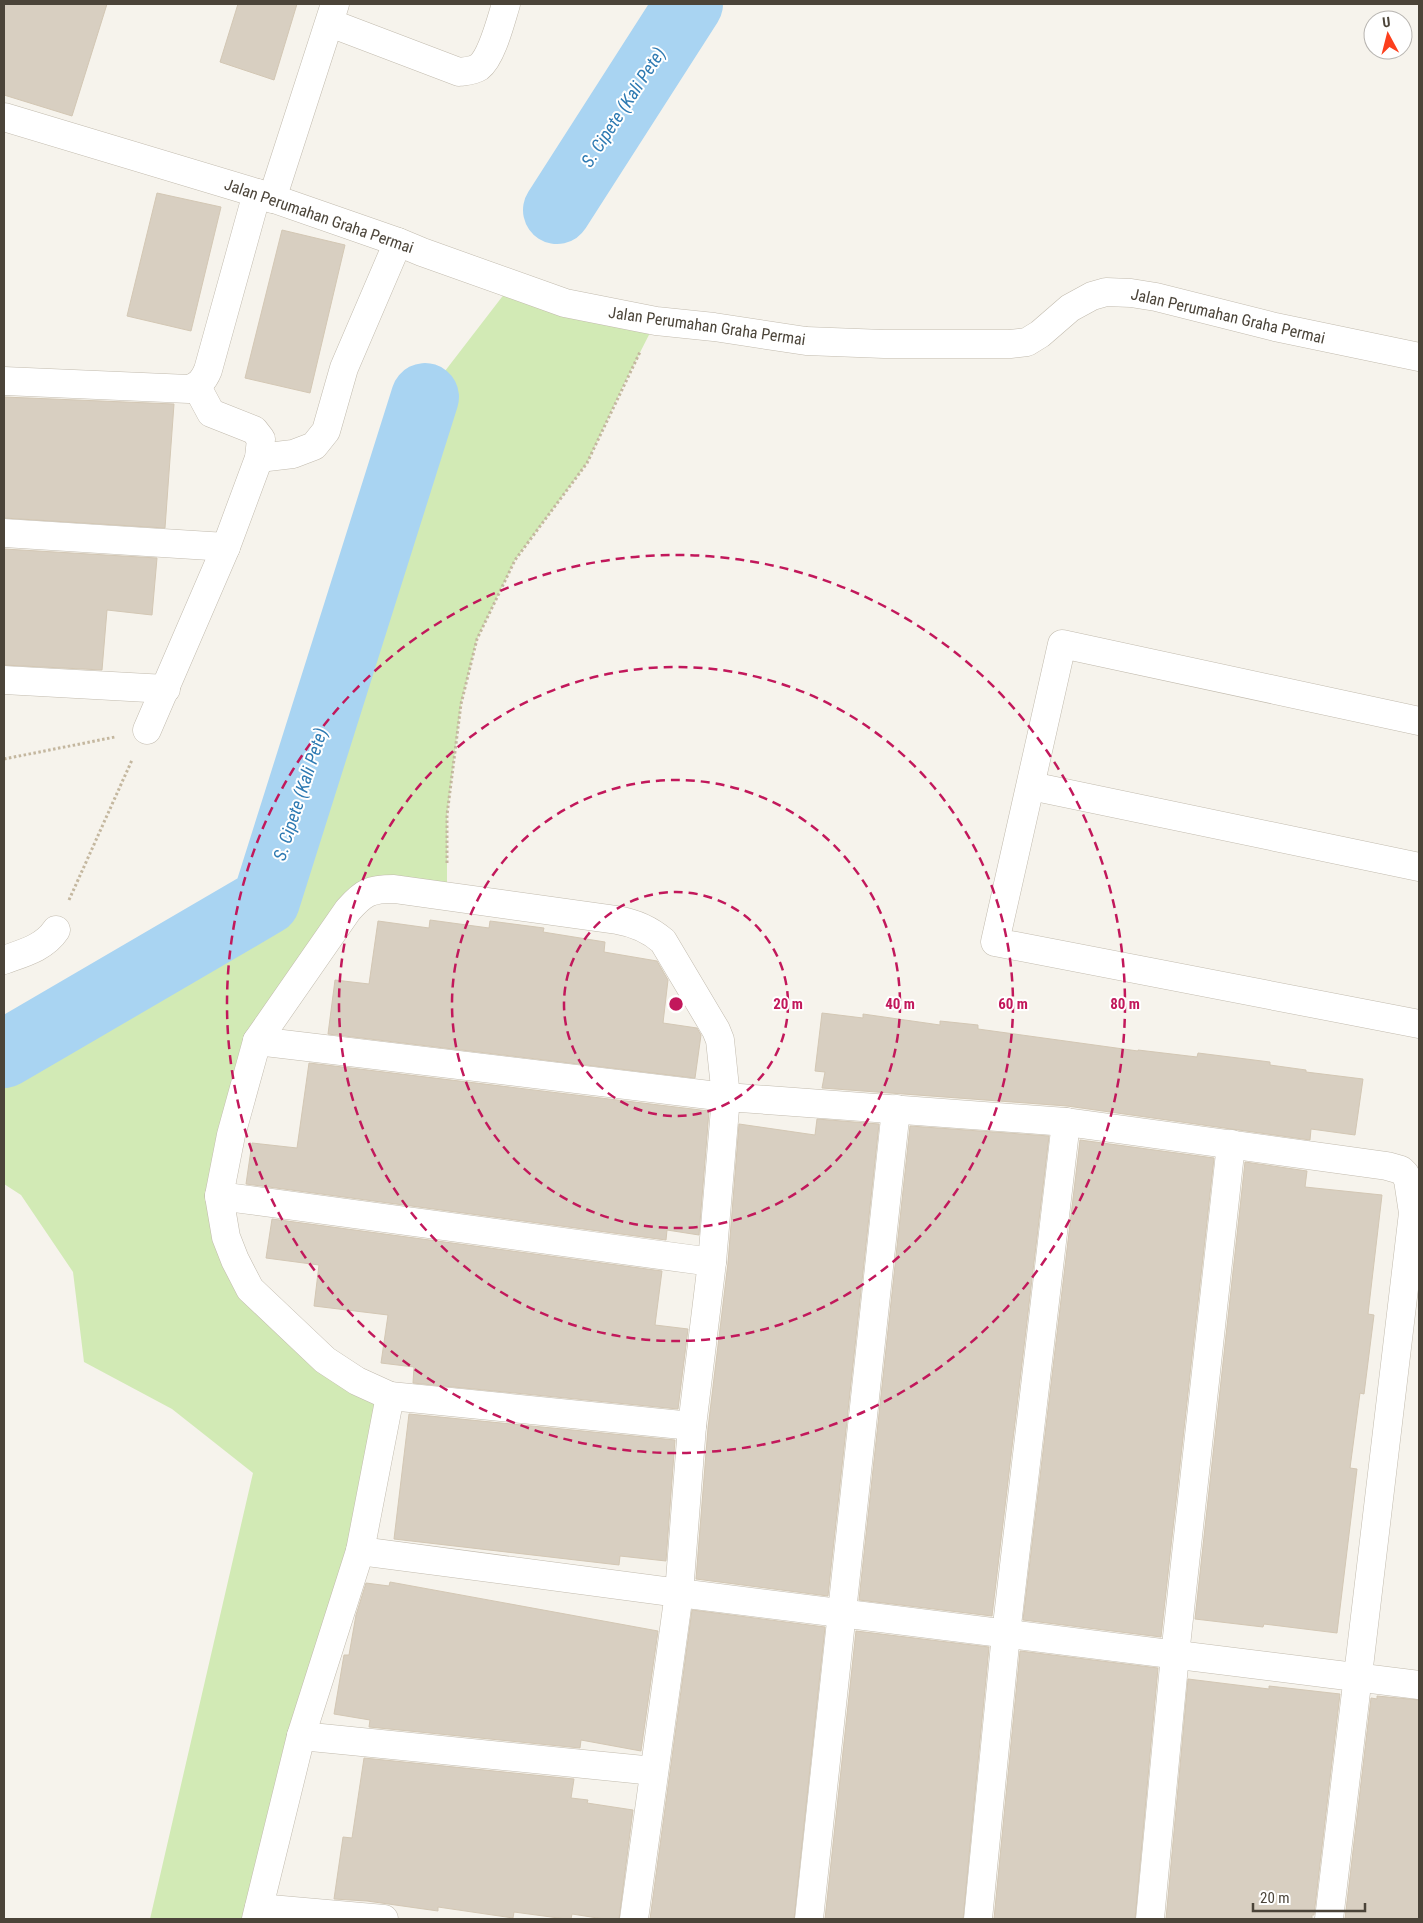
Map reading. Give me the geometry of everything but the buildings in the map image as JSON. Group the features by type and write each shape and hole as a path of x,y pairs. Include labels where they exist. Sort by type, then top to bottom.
{"street":[{"path":"4,382 189,390 197,387 204,379 208,370 264,196 333,14 459,72 480,66 488,56 506,4"},
{"name":"Jalan Perumahan Graha Permai","path":"4,117 264,196 564,303 656,322 714,327 806,341 884,344 1010,344 1027,342 1040,334 1070,308 1092,296 1106,292 1131,292 1275,327 1419,356"},
{"path":"259,458 293,454 314,446 326,432 344,368 410,247"},
{"path":"147,730 226,548 259,458 261,439 254,430 211,413 197,387"},
{"path":"4,532 226,548"},
{"path":"1419,721 1062,644 995,942 1419,1024"},
{"path":"4,680 166,689"},
{"path":"1030,786 1419,867"},
{"path":"634,1919 678,1593 692,1426 712,1262 726,1097 720,1040 716,1030 663,941 653,933 631,923 394,889 376,889 359,898 348,910 257,1041 231,1135 219,1196 226,1237 250,1289 324,1360 357,1381 390,1396 692,1426"},
{"path":"4,960 39,947 56,930"},
{"path":"257,1041 726,1097 1066,1122 1387,1166 1400,1170 1408,1180 1416,1213 1329,1919"},
{"path":"809,1919 840,1613 896,1109"},
{"path":"978,1919 1006,1634 1066,1122"},
{"path":"1150,1919 1175,1655 1231,1144"},
{"path":"219,1196 712,1262"},
{"path":"384,1919 257,1914 301,1736 360,1551 390,1396"},
{"path":"360,1551 678,1593 1419,1685"},
{"path":"301,1736 654,1771"}],"path":[{"path":"446,896 447,815 460,704 477,639 515,560 587,462 656,322"},
{"path":"4,759 96,740"},
{"path":"56,930 132,758"}],"green space":[{"path":"512,284 656,321 587,463 515,560 477,639 461,704 447,815 447,896 376,889 257,1041 219,1196 250,1289 390,1396 256,1919 150,1919 253,1473 172,1409 84,1362 73,1272 21,1195 4,1184 4,1054 266,901 425,397"}],"waterway":[{"name":"S. Cipete (Kali Pete)","path":"557,210 689,4"},
{"name":"S. Cipete (Kali Pete)","path":"4,1054 266,901 425,397"}]}
